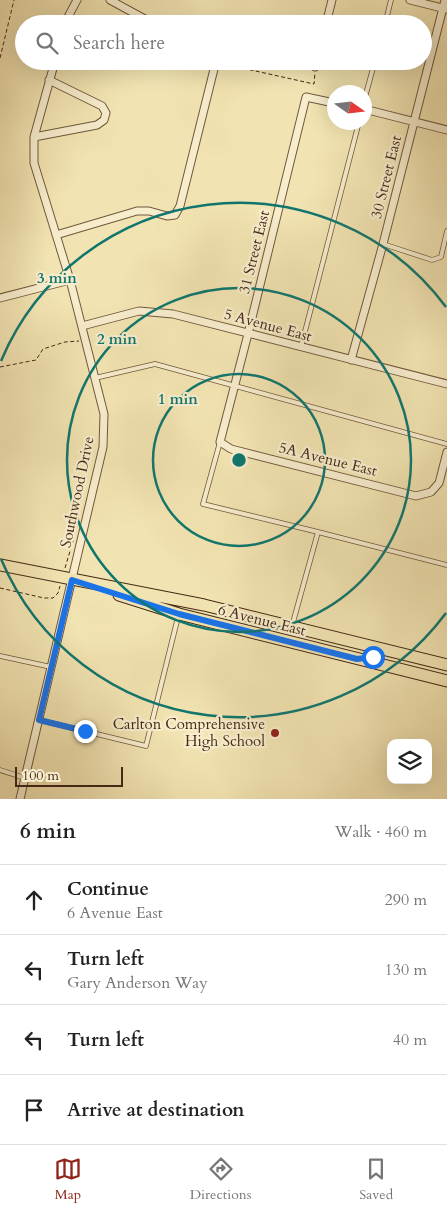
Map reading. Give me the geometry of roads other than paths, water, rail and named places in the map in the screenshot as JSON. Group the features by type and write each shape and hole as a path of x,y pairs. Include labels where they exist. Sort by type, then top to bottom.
{"main road":[{"name":"6 Avenue East","path":"0,565 204,605 447,665"},
{"name":"6 Avenue East","path":"68,578 179,614 447,681"}],"street":[{"path":"69,15 77,0"},
{"path":"110,0 138,15"},
{"path":"328,15 332,0"},
{"path":"410,0 445,8"},
{"name":"30 Street East","path":"432,55 445,8 445,0"},
{"name":"Southwood Drive","path":"20,799 52,667 68,578 103,447 104,414 70,280 34,163 34,137 52,70"},
{"path":"56,235 137,211 148,211 167,216 175,215 180,206 214,70"},
{"name":"30 Street East","path":"351,360 428,70"},
{"path":"34,137 97,125 104,120 106,113 102,106 49,80"},
{"name":"31 Street East","path":"220,442 306,98 327,102"},
{"path":"372,110 447,130"},
{"path":"0,298 70,280"},
{"name":"5 Avenue East","path":"82,326 139,311 173,314 447,384"},
{"name":"5A Avenue East","path":"220,442 231,449 416,496 431,492 439,483 447,452"}],"lane":[{"path":"388,15 392,0"},
{"path":"368,85 373,70"},
{"path":"301,348 357,130"},
{"path":"383,244 432,260 441,257 447,231"},
{"path":"95,378 154,364 447,444"},
{"path":"220,442 203,504 447,565"},
{"path":"292,626 318,532"},
{"path":"196,618 194,609 204,605"},
{"path":"39,720 146,746 179,614"},
{"path":"365,644 376,651"},
{"path":"0,656 52,667"},
{"path":"357,659 373,657"},
{"path":"0,770 25,778"}],"place":[{"name":"Carlton Comprehensive High School","path":"275,733"}]}
